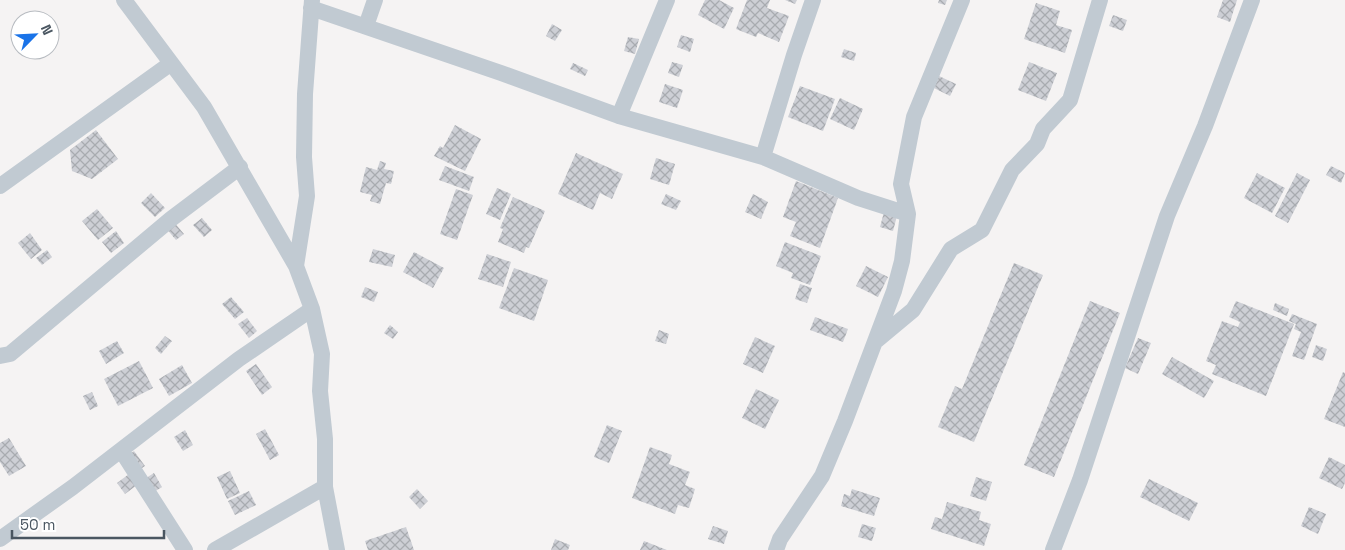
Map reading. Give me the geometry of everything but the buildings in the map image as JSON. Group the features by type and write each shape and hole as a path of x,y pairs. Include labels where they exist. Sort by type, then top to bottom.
{"street":[{"path":"124,0 204,107 296,266 312,309 322,354 320,391 325,439 325,487 337,550"},
{"path":"366,26 375,0"},
{"path":"619,116 667,0"},
{"path":"763,157 813,0"},
{"path":"776,550 822,476 876,341 902,261 908,214 901,184 914,117 962,0"},
{"path":"876,341 913,310 951,250 982,230 1012,170 1037,144 1043,129 1070,100 1100,0"},
{"path":"1053,550 1083,470 1167,216 1205,126 1252,0"},
{"path":"296,266 307,196 304,157 312,4 366,26 619,116 763,157 798,174 858,198 908,214"},
{"path":"0,186 170,64"},
{"path":"0,356 10,354 157,231 240,168"},
{"path":"0,539 121,450 239,359 312,309"},
{"path":"121,450 185,550"},
{"path":"215,550 325,487"}]}
